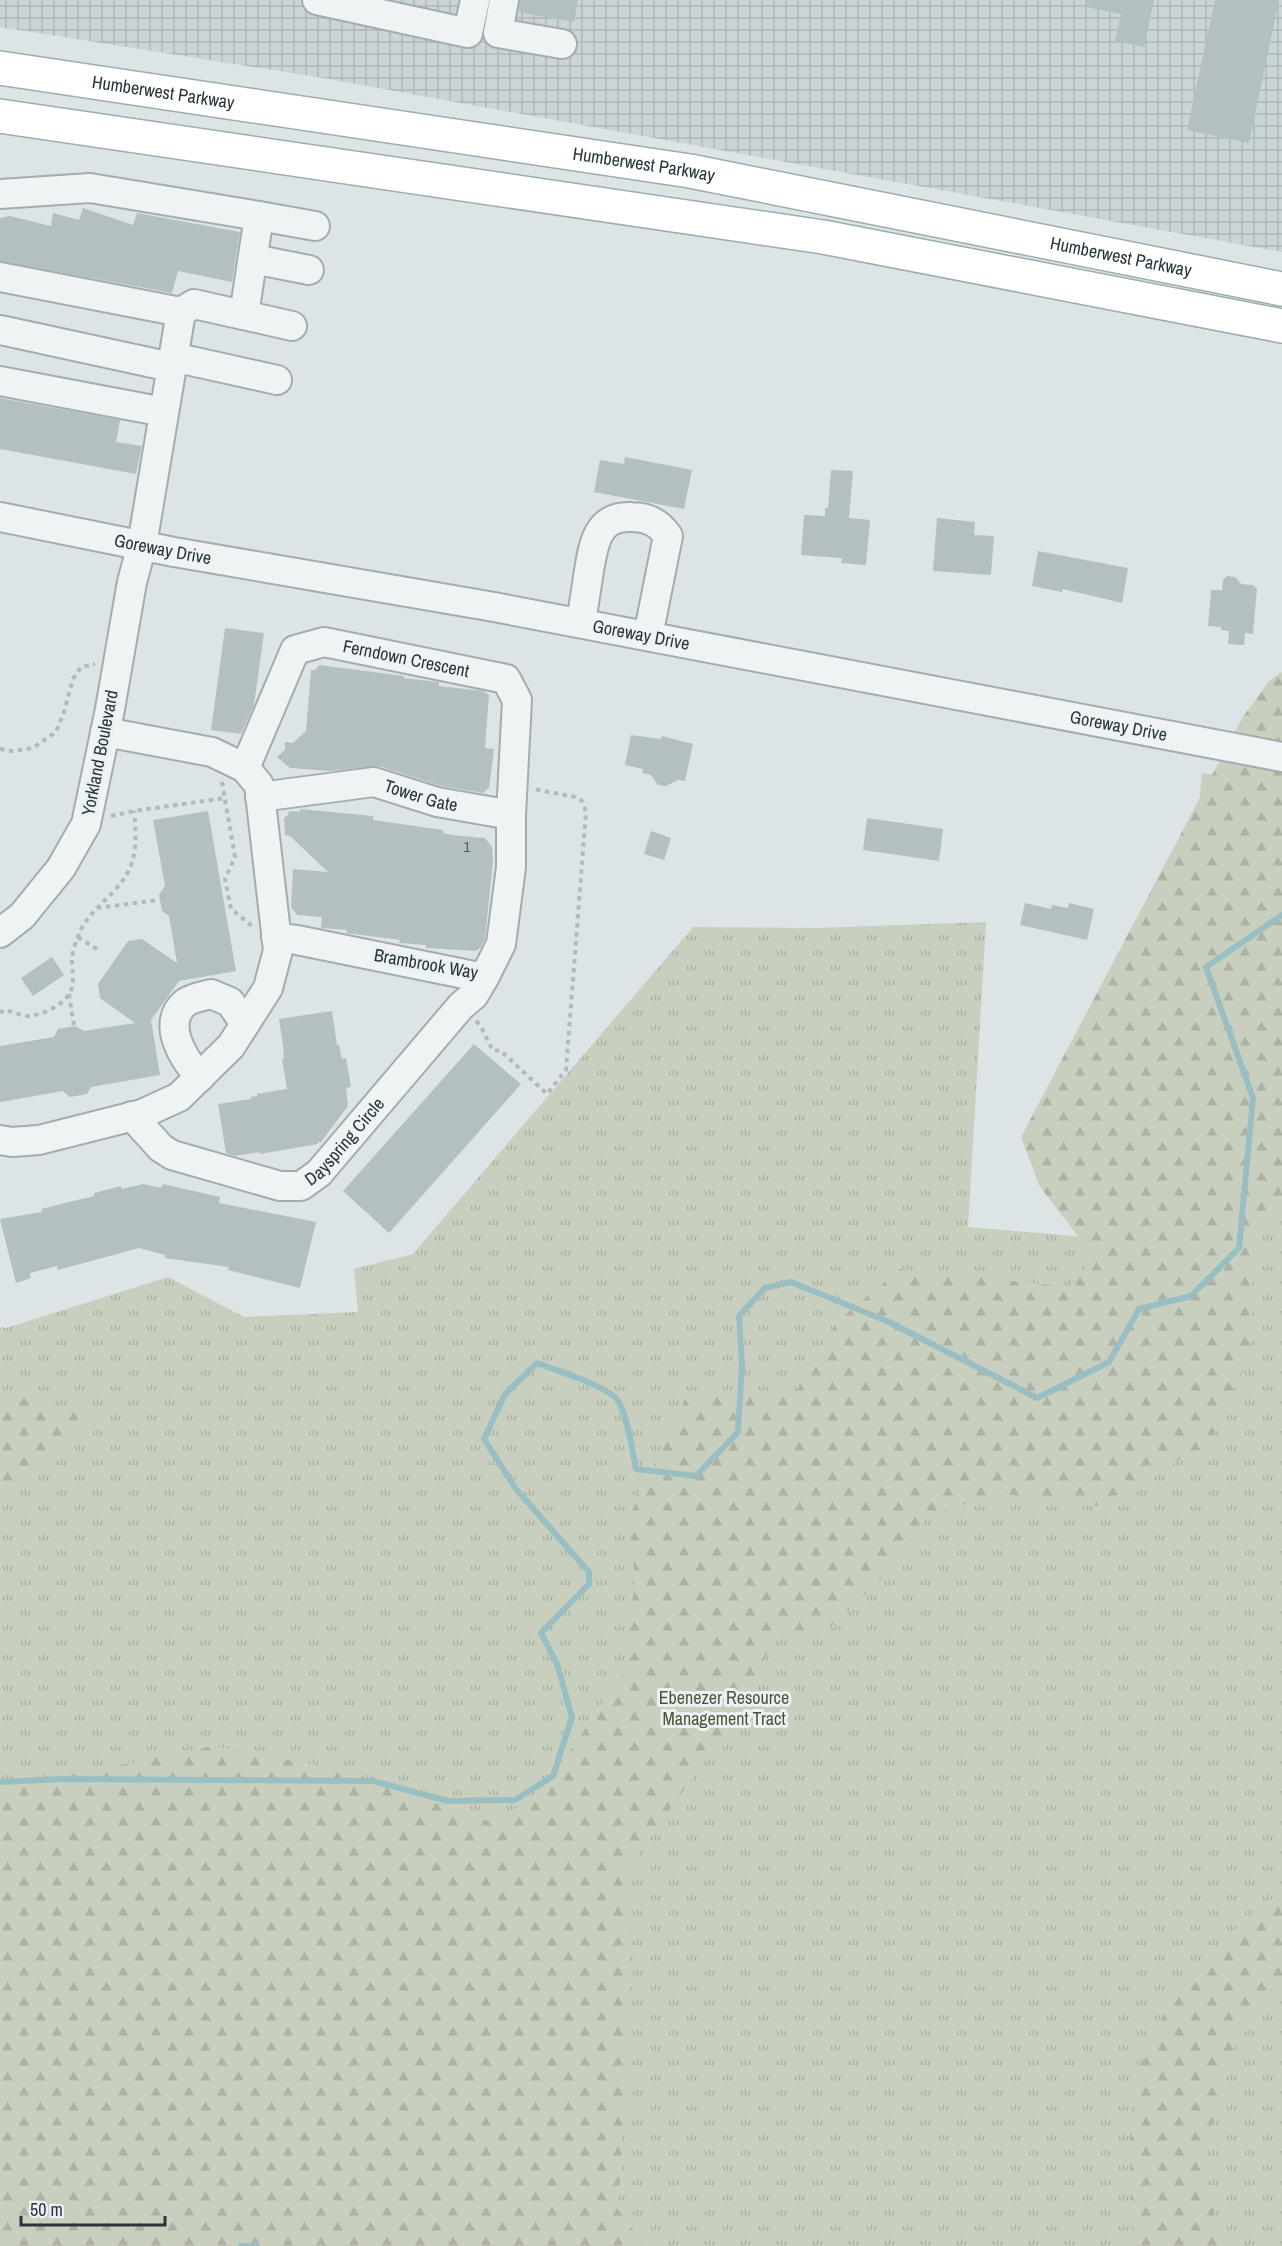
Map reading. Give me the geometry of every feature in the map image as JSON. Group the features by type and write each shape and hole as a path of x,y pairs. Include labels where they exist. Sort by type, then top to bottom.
{"main road":[{"name":"Humberwest Parkway","path":"0,68 690,171 1282,289"},
{"name":"Humberwest Parkway","path":"0,116 823,237 1282,326"}],"street":[{"path":"317,0 384,7 468,33 475,0"},
{"path":"504,0 498,33 562,44"},
{"path":"0,194 90,188 315,226"},
{"path":"244,315 259,216"},
{"path":"253,259 309,270"},
{"path":"0,277 181,312 194,304 292,326"},
{"name":"Yorkland Boulevard","path":"0,933 22,916 61,868 86,824 132,582 142,545 181,312"},
{"path":"0,330 277,380"},
{"path":"0,381 164,412"},
{"path":"581,623 593,549 598,533 610,521 623,516 641,517 653,521 668,536 648,636"},
{"name":"Goreway Drive","path":"0,517 142,545 581,623 1282,757"},
{"name":"Ferndown Crescent","path":"233,762 295,651 324,642 506,679 517,699 511,815"},
{"path":"0,1140 12,1142 39,1140 132,1116 179,1097 231,1046 268,988 278,950 268,934 259,785 233,762 212,752 105,732"},
{"name":"Tower Gate","path":"260,797 374,782 437,802 511,815"},
{"name":"Brambrook Way","path":"268,934 484,978 501,944 511,867 511,815"},
{"name":"Dayspring Circle","path":"132,1116 161,1148 172,1155 280,1186 301,1186 319,1173 461,1006 474,995 484,978"},
{"path":"200,1077 189,1065 175,1034 175,1015 186,1001 211,994 230,1002 245,1024"}],"path":[{"path":"0,749 12,751 33,748 56,732 73,679 81,667 93,664 117,667"},
{"path":"233,762 221,775 235,856 225,879 231,909 268,934"},
{"path":"461,1006 482,1027 486,1041 494,1051 501,1050 547,1094 566,1070 586,812 582,801 575,797 512,787"},
{"path":"83,829 112,816 134,811 225,798"},
{"path":"0,1012 4,1010 27,1016 40,1014 55,1007 69,994 73,983 72,958 85,921 120,885 128,873 136,837 134,811"},
{"path":"97,908 158,900"},
{"path":"78,937 100,951"},
{"path":"69,994 74,1026"}],"shaded area":[{"path":"0,0 1282,0 1282,252 323,78 0,27"}],"green space":[{"path":"1282,672 1282,1214 1255,1233 1249,1357 1212,1441 1098,1506 1005,1494 931,1513 879,1582 821,1635 774,1638 743,1707 626,1871 633,1968 618,2209 645,2246 0,2246 0,1789 214,1746 331,1768 488,1821 537,1799 624,1672 635,1577 628,1519 686,1397 798,1389 836,1323 900,1269 1070,1287 1094,1257 1040,1187 1021,1137 1242,718 1270,680"},
{"name":"Ebenezer Resource Management Tract","path":"1202,773 1282,788 1282,2246 0,2246 0,1327 6,1328 168,1277 244,1317 358,1312 354,1269 413,1254 693,927 815,928 986,922 968,1227 1157,1243"},
{"path":"4,1392 88,1414 72,1442 0,1489 0,1393"},
{"path":"1282,1891 1282,1979 1255,2005 1228,2060 1210,2131 1207,2184 1222,2246 1136,2246 1131,2222 1130,2120 1140,2067 1169,2002 1196,1970 1248,1917"}],"building":[{"path":"520,0 578,0 574,22 519,12"},
{"path":"1086,0 1154,0 1144,47 1115,41 1121,14 1086,7"},
{"path":"1215,0 1279,0 1249,143 1187,130"},
{"path":"83,208 133,225 137,213 240,232 232,282 178,271 172,293 0,261 0,218 10,216 51,226 53,213 79,220"},
{"path":"0,398 120,420 116,442 142,446 136,474 0,449"},
{"path":"625,457 692,470 684,509 594,492 600,460 624,464"},
{"path":"831,470 853,471 849,518 870,520 866,565 841,563 842,558 801,555 804,515 825,516 825,508 828,508"},
{"path":"937,518 975,522 974,535 994,536 991,575 933,571"},
{"path":"1038,551 1128,568 1122,603 1063,589 1062,592 1032,586"},
{"path":"1227,576 1235,577 1241,584 1253,585 1257,589 1253,634 1245,633 1244,645 1228,644 1229,631 1221,630 1221,627 1208,626 1211,590 1222,590 1223,580"},
{"path":"225,628 264,633 254,705 241,734 211,730"},
{"path":"319,665 439,682 439,686 483,691 489,695 485,748 494,749 489,788 483,793 441,786 379,766 330,771 290,768 277,757 285,750 285,742 293,743 306,731 311,670 315,670"},
{"path":"631,735 661,739 662,736 693,744 685,781 678,780 666,786 658,785 651,775 642,773 643,769 625,765"},
{"path":"301,809 373,816 373,820 443,830 443,833 452,835 485,838 492,847 493,861 485,939 481,947 476,951 426,948 426,945 399,943 400,940 346,933 347,930 321,928 322,917 297,915 291,907 293,869 328,872 290,836 285,835 284,818 289,811 299,812"},
{"path":"208,811 236,971 179,981 151,1020 160,1075 91,1087 87,1094 70,1097 63,1091 0,1102 0,1046 54,1037 58,1029 75,1026 84,1031 135,1023 100,998 98,984 128,941 142,939 177,963 169,916 162,911 159,895 165,886 153,820"},
{"path":"867,818 943,829 939,861 863,850"},
{"path":"651,831 671,838 664,860 644,854"},
{"path":"1025,903 1051,909 1052,905 1068,908 1069,903 1094,909 1087,940 1020,925"},
{"path":"52,957 64,975 33,996 21,978"},
{"path":"332,1011 337,1045 339,1045 342,1059 346,1058 351,1087 346,1088 348,1106 318,1144 260,1154 259,1152 235,1156 226,1153 218,1104 251,1099 250,1097 257,1096 257,1094 287,1089 279,1019"},
{"path":"474,1044 521,1084 389,1233 343,1191"},
{"path":"143,1184 161,1188 163,1184 220,1197 219,1203 316,1222 300,1288 228,1270 229,1267 165,1258 165,1255 139,1248 58,1270 57,1266 30,1273 31,1278 16,1283 0,1219 42,1212 41,1209 94,1196 94,1193 121,1186 122,1189"}],"waterway":[{"path":"0,1782 64,1779 373,1781 448,1801 515,1800 553,1776 572,1717 557,1664 541,1633 589,1584 589,1572 516,1489 484,1439 505,1394 537,1363 588,1382 608,1392 619,1402 636,1469 696,1476 738,1432 742,1365 739,1316 765,1288 791,1282 889,1322 1037,1398 1109,1362 1139,1309 1191,1296 1239,1248 1253,1098 1206,967 1282,915"},
{"path":"241,2246 257,2246"}]}
